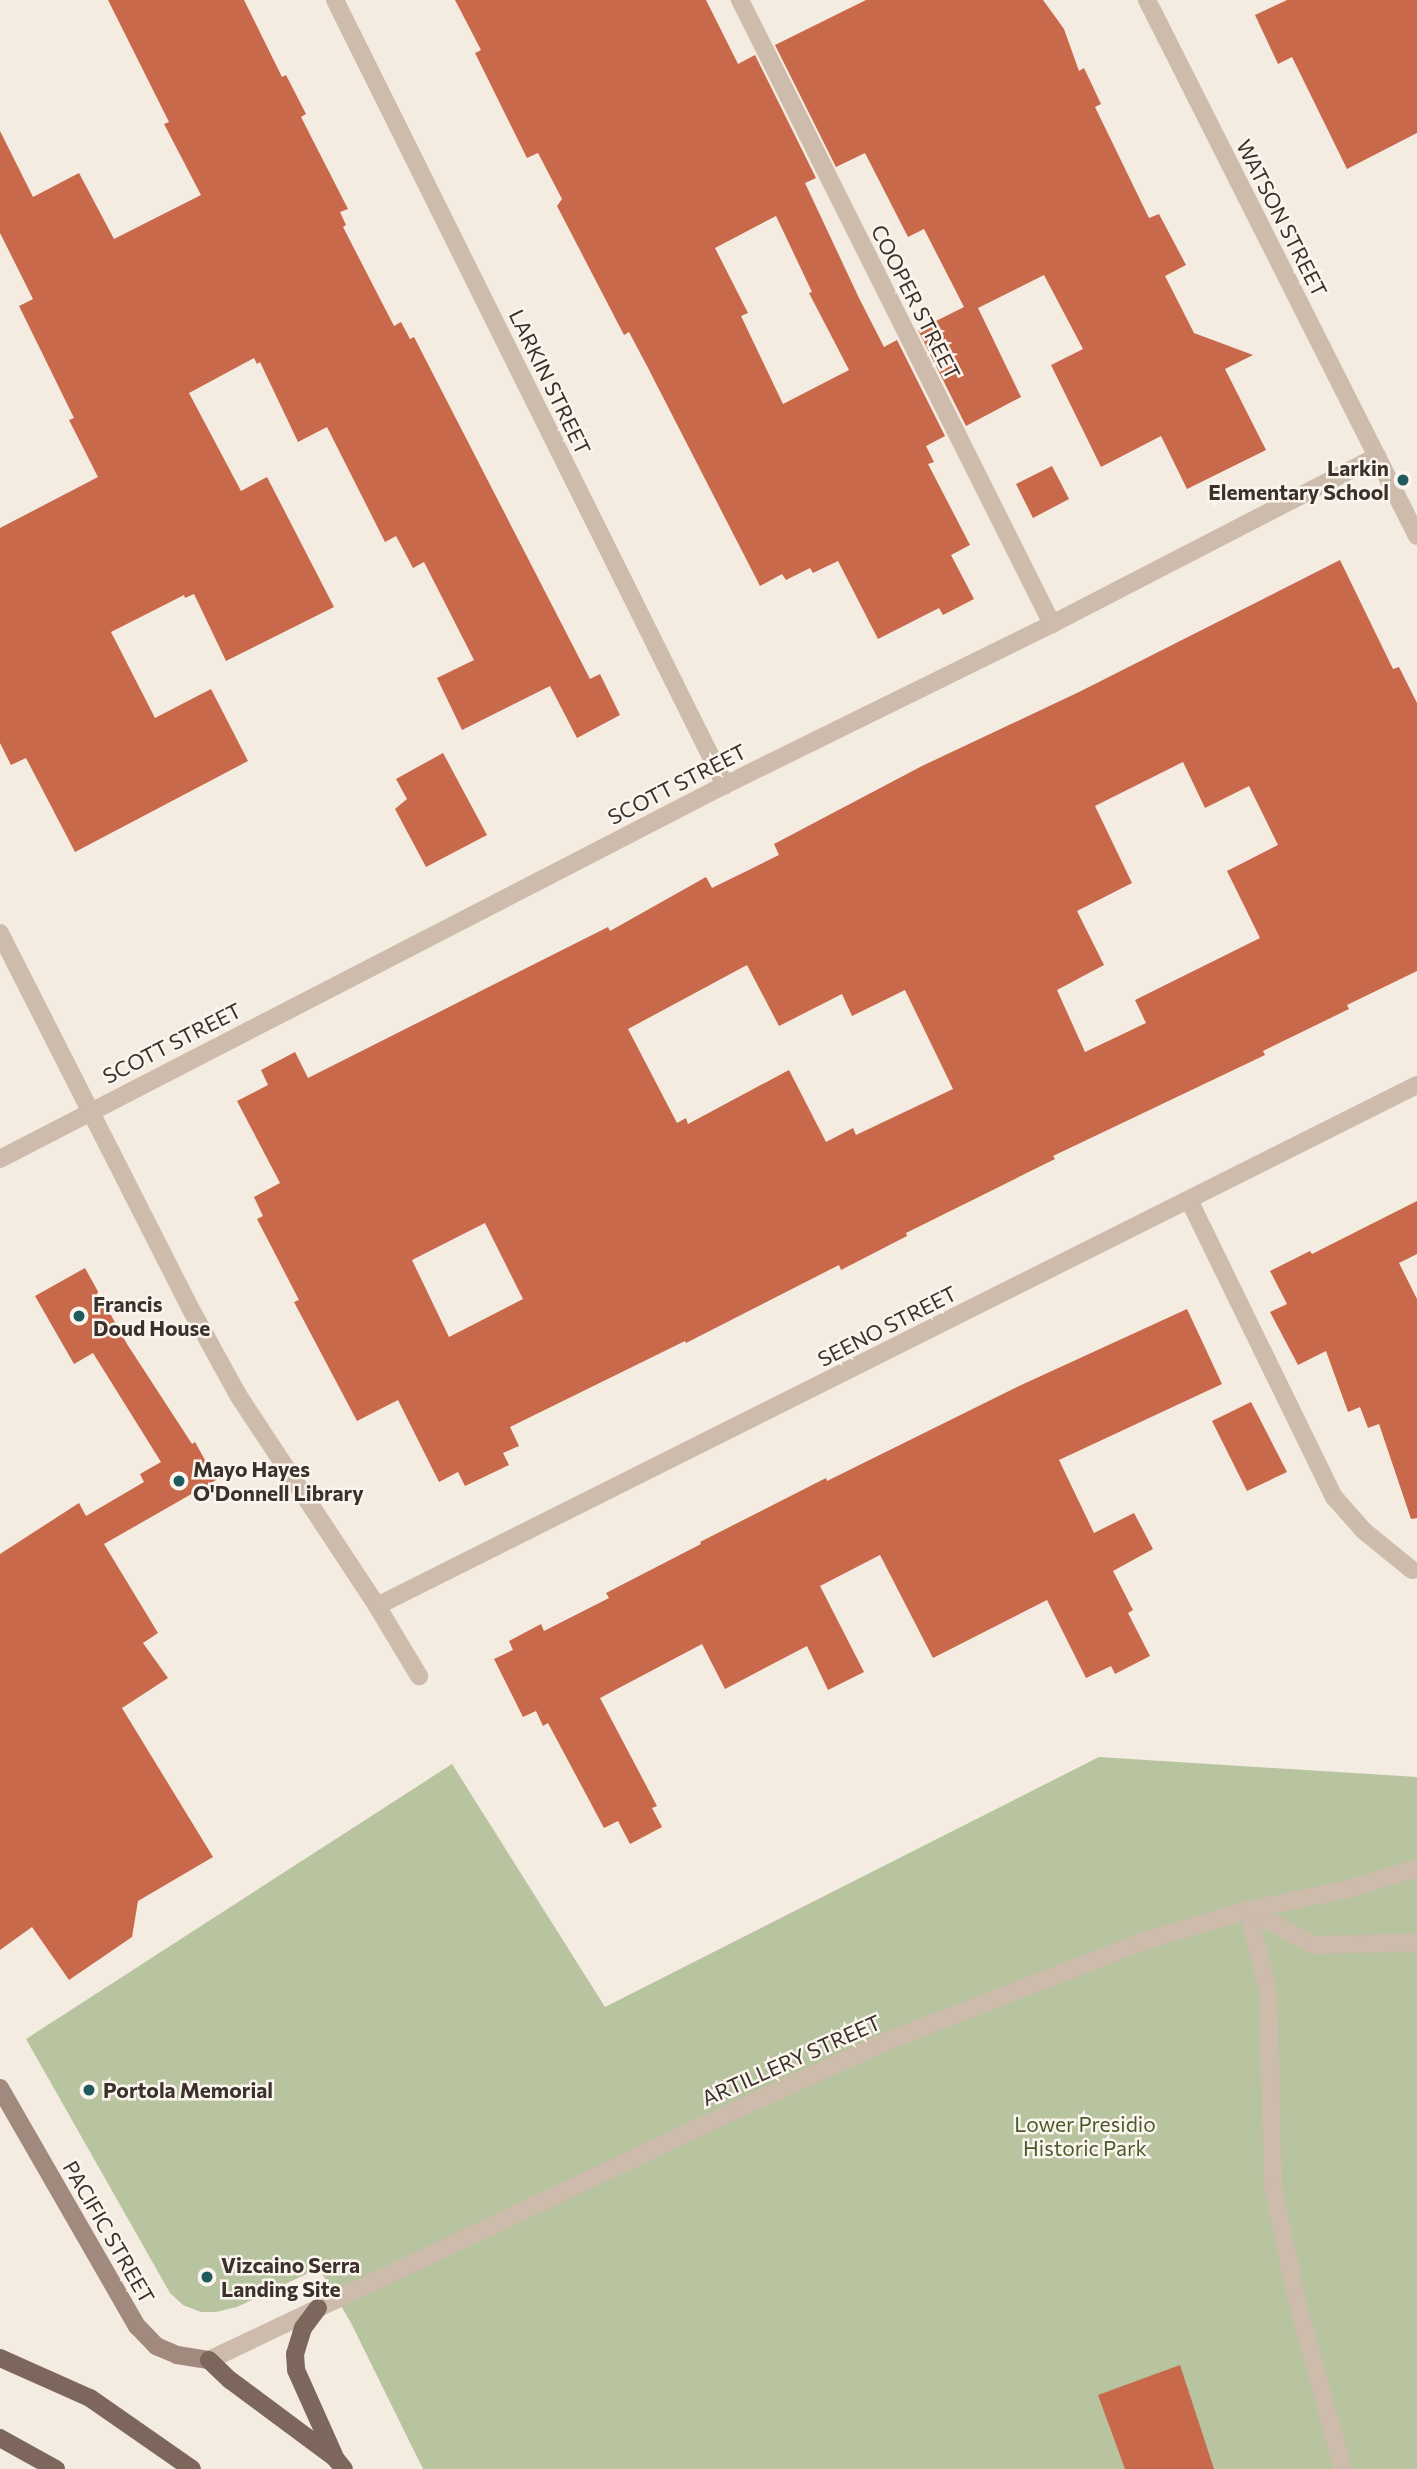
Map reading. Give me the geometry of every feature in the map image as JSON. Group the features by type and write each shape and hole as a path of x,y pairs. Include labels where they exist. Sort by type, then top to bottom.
{"main road":[{"name":"PACIFIC STREET","path":"0,2088 137,2326 156,2346 177,2355 209,2360"},
{"path":"318,2308 303,2328 295,2354 296,2370 339,2464"},
{"path":"0,2358 90,2398 192,2469"},
{"path":"209,2360 230,2380 339,2464"},
{"path":"0,2438 57,2469"}],"street":[{"name":"LARKIN STREET","path":"335,0 725,785"},
{"name":"COOPER STREET","path":"740,0 1052,624"},
{"name":"WATSON STREET","path":"1147,0 1377,456"},
{"name":"SCOTT STREET","path":"0,1159 725,785 1052,624 1377,456"},
{"path":"1377,456 1417,536"},
{"path":"0,933 239,1395 377,1606 419,1676"},
{"name":"SEENO STREET","path":"377,1606 1417,1085"},
{"path":"1189,1200 1334,1497 1364,1531 1412,1570"},
{"name":"ARTILLERY STREET","path":"209,2360 744,2106 886,2042 1129,1946 1248,1910 1348,1889 1417,1868"},
{"path":"1248,1910 1314,1945 1417,1942"},
{"path":"1248,1910 1268,1990 1273,2187 1297,2301 1343,2469"}],"green space":[{"name":"Lower Presidio Historic Park","path":"1099,1757 1417,1777 1417,2469 423,2469 351,2323 319,2268 237,2307 216,2312 201,2312 183,2305 170,2293 26,2039 452,1764 605,2007"}],"building":[{"path":"108,0 244,0 282,77 286,75 306,114 301,117 348,209 340,212 346,225 343,227 394,326 401,322 410,339 414,337 590,679 600,674 620,715 577,738 550,686 462,730 437,678 474,660 424,562 413,568 396,536 385,542 327,427 298,442 260,362 257,364 254,358 189,393 241,491 267,477 334,607 226,661 194,594 185,598 184,595 111,632 155,718 211,689 248,761 75,852 26,758 11,765 0,743 0,528 98,477 69,420 74,418 19,306 33,299 0,233 0,131 33,197 79,173 114,239 201,195 164,124 169,122"},
{"path":"455,0 706,0 738,64 755,55 816,178 805,183 859,298 884,347 897,340 945,436 926,446 934,462 928,464 970,545 951,555 974,599 943,615 939,608 878,639 838,561 813,573 810,568 786,580 782,574 760,586 629,332 624,335 557,206 562,199 538,153 527,158 475,53 481,50","holes":["776,216 812,292 809,293 849,370 783,404 741,316 748,313 715,248"]},
{"path":"866,0 1043,0 1064,29 1079,71 1084,68 1101,104 1095,107 1149,218 1159,214 1186,265 1165,276 1194,333 1253,355 1225,369 1266,450 1187,489 1161,436 1101,467 1051,365 1083,349 1044,275 978,308 1021,397 966,426 918,330 964,307 924,229 908,237 865,153 836,167 775,45"},
{"path":"1287,0 1417,0 1417,133 1347,169 1292,57 1278,64 1255,15"},
{"path":"1052,466 1069,499 1033,518 1016,484"},
{"path":"1340,560 1393,669 1399,667 1417,703 1417,971 1347,1005 1349,1009 1263,1051 1265,1055 1053,1156 1055,1159 906,1233 907,1236 841,1270 839,1265 686,1343 685,1341 510,1427 519,1446 503,1453 509,1465 465,1486 458,1472 439,1482 398,1400 357,1421 294,1302 299,1300 257,1219 263,1216 254,1197 280,1183 237,1101 268,1085 261,1070 295,1052 308,1078 608,927 610,931 706,877 712,888 779,855 774,844 922,766 1079,692","holes":["1183,762 1205,808 1249,786 1278,845 1227,871 1260,938 1135,1000 1146,1023 1085,1052 1057,990 1104,965 1077,911 1132,883 1095,806","747,965 779,1026 842,994 852,1016 905,990 953,1089 856,1135 853,1128 826,1142 789,1070 688,1124 686,1118 677,1123 628,1029","485,1223 523,1299 449,1337 412,1260"]},
{"path":"443,753 487,835 426,867 395,809 407,799 396,779"},
{"path":"1417,1201 1417,1254 1399,1263 1417,1299 1417,1518 1411,1519 1379,1424 1368,1428 1360,1407 1348,1412 1326,1351 1298,1365 1270,1312 1287,1304 1270,1271 1310,1251 1312,1254"},
{"path":"85,1268 127,1344 192,1444 195,1442 216,1480 104,1544 158,1633 143,1643 168,1678 122,1708 213,1857 138,1901 132,1937 69,1980 32,1927 0,1950 0,1554 79,1503 86,1516 144,1482 140,1474 161,1462 93,1353 74,1364 35,1296"},
{"path":"1187,1309 1222,1384 1059,1460 1094,1533 1134,1513 1153,1549 1113,1571 1133,1610 1128,1613 1150,1656 1115,1674 1111,1666 1086,1678 1047,1600 933,1658 880,1555 820,1586 864,1672 828,1690 807,1646 725,1689 702,1644 600,1698 657,1806 652,1808 662,1827 630,1844 618,1821 604,1828 548,1723 543,1726 536,1711 523,1717 494,1659 513,1650 509,1641 541,1624 544,1631 609,1598 606,1593 826,1478 827,1481 1019,1386"},
{"path":"1251,1402 1287,1472 1247,1491 1212,1421"},
{"path":"1180,2365 1214,2469 1125,2469 1098,2395"}],"place":[{"name":"Larkin Elementary School","path":"1403,480"},
{"name":"Francis Doud House","path":"79,1316"},
{"name":"Mayo Hayes O'Donnell Library","path":"179,1481"},
{"name":"Portola Memorial","path":"89,2090"},
{"name":"Vizcaino Serra Landing Site","path":"207,2277"}]}
